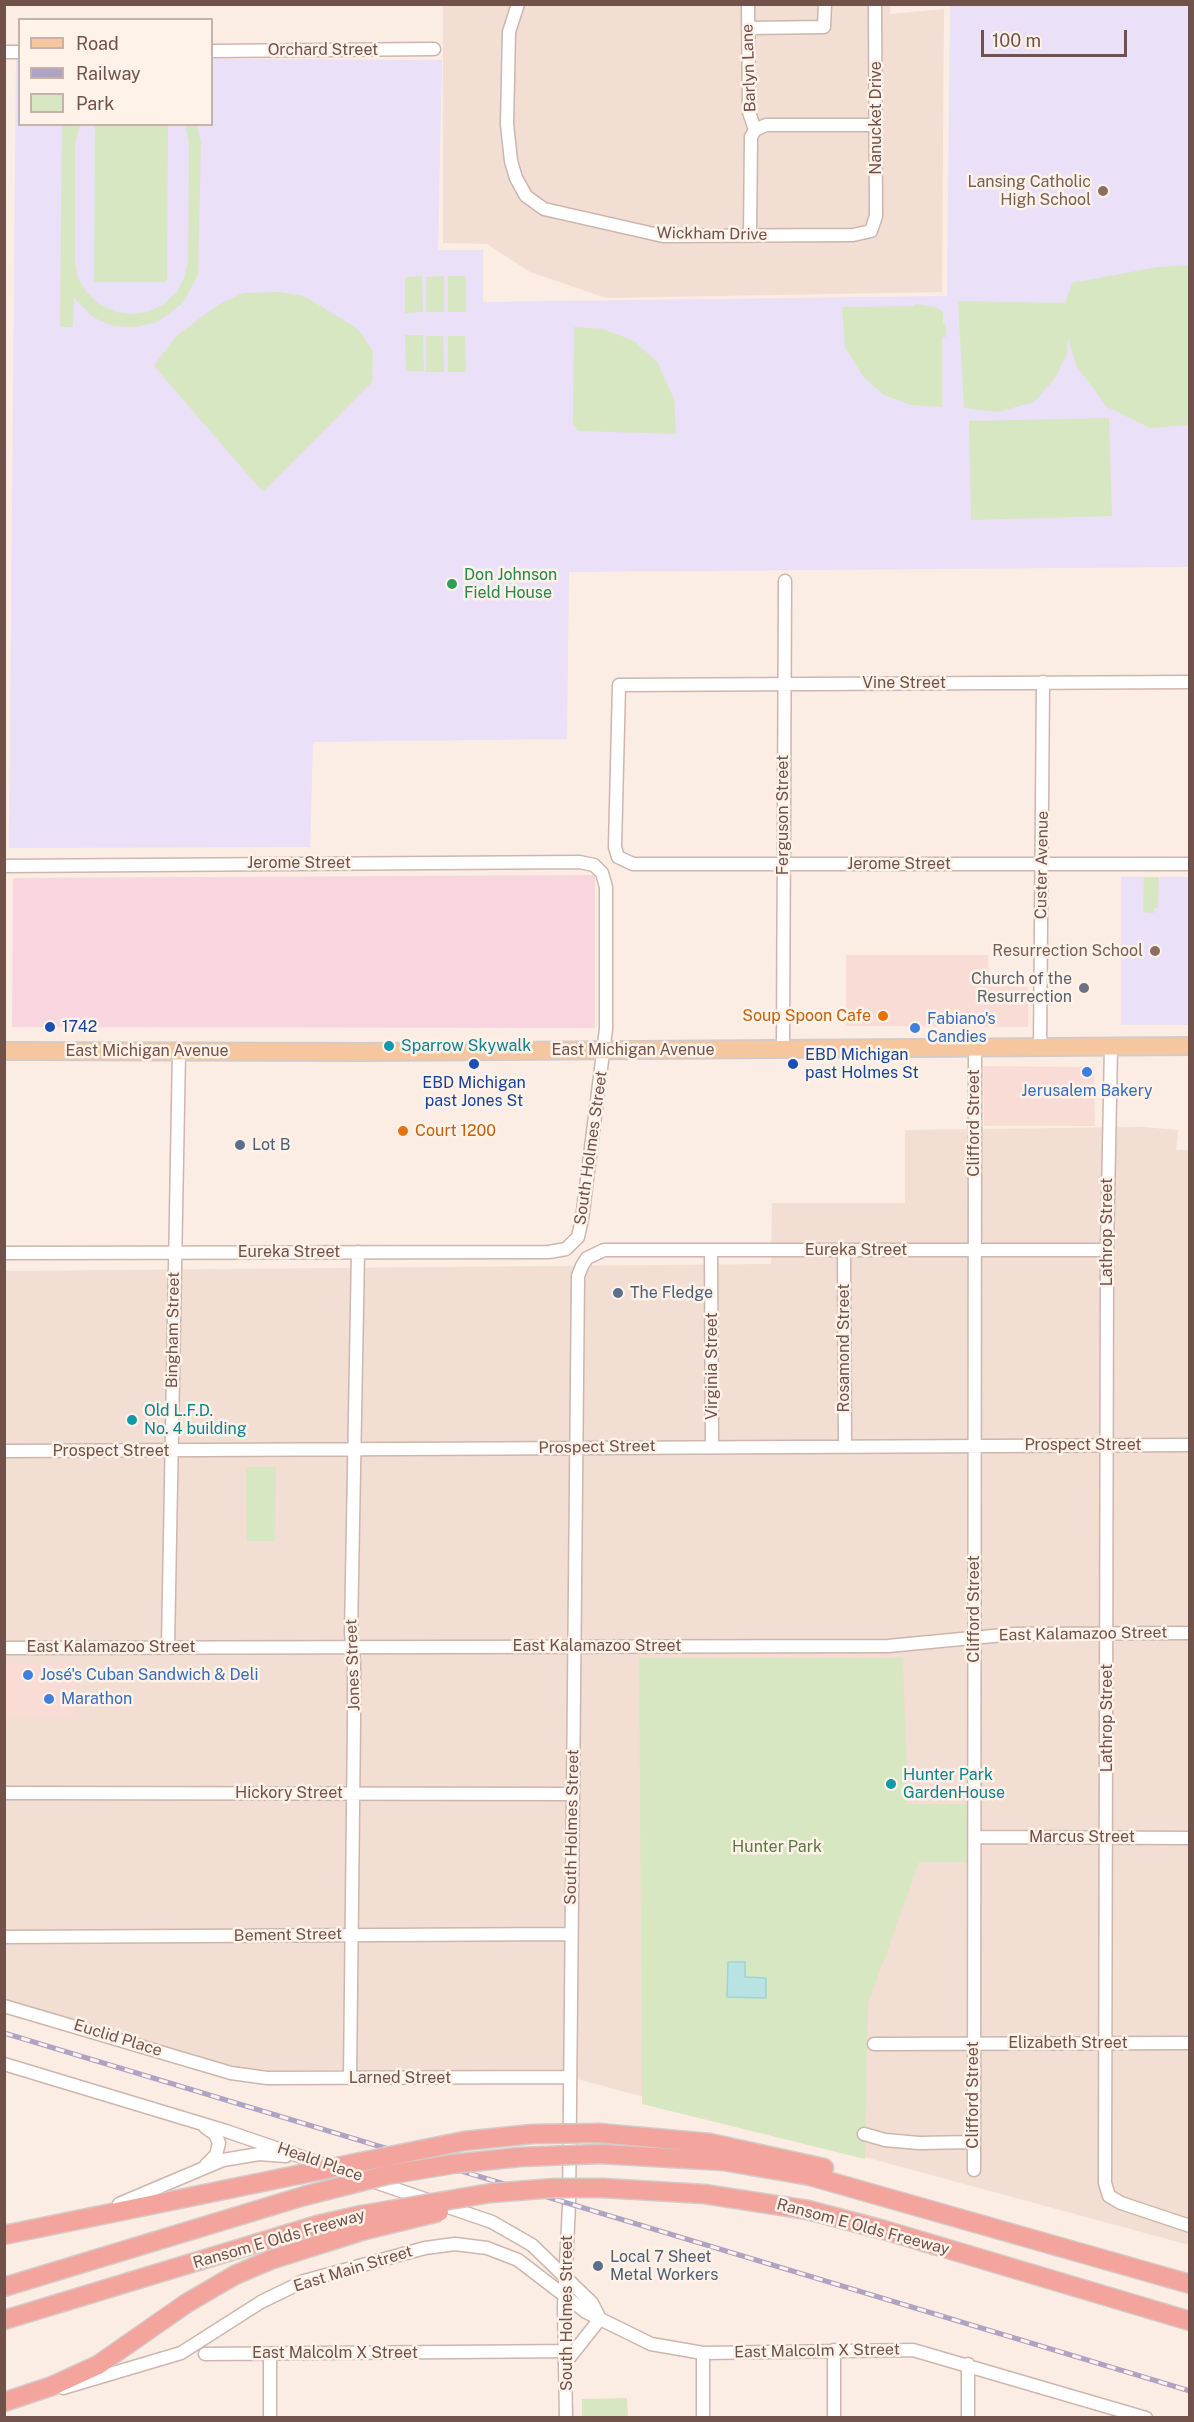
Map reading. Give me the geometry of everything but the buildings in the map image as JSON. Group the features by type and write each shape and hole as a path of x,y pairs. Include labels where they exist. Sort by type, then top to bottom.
{"highway":[{"path":"4,2235 464,2141 524,2135 599,2133 676,2138 779,2156 994,2220 1091,2254"},
{"name":"Ransom E Olds Freeway","path":"9,2286 304,2196 387,2175 453,2164 520,2157 601,2154 695,2159 790,2172 873,2192 1190,2284"},
{"name":"Ransom E Olds Freeway","path":"9,2319 317,2225 363,2222 480,2194 554,2188 601,2192 674,2191 765,2202 861,2223 1190,2321"},
{"path":"4,2402 34,2393 105,2360 187,2303 235,2275 363,2222"}],"main road":[{"name":"East Michigan Avenue","path":"4,1051 1190,1046"}],"street":[{"name":"Wickham Drive","path":"518,4 509,32 507,124 511,161 516,178 526,196 544,209 663,236 859,235 871,231"},
{"name":"Barlyn Lane","path":"748,4 748,112 755,130"},
{"path":"748,28 824,27 825,4"},
{"name":"Nanucket Drive","path":"871,231 876,216 875,4"},
{"name":"Orchard Street","path":"213,51 434,49"},
{"path":"750,236 751,137 755,130 766,125 876,125"},
{"name":"Ferguson Street","path":"783,1048 785,581"},
{"name":"Custer Avenue","path":"1040,1047 1043,682"},
{"name":"Vine Street","path":"616,849 619,684 1190,682"},
{"name":"Jerome Street","path":"616,849 618,857 633,864 1190,864"},
{"name":"Jerome Street","path":"4,866 568,862 594,865"},
{"name":"South Holmes Street","path":"572,1244 578,1237 582,1219 605,1050 606,887 602,873 594,865"},
{"name":"Lathrop Street","path":"1111,1046 1107,1251 1105,2183 1109,2196 1122,2204 1190,2226"},
{"name":"Clifford Street","path":"974,2170 975,1047"},
{"name":"Bingham Street","path":"168,1646 179,1051"},
{"name":"Eureka Street","path":"4,1253 549,1252 566,1249 572,1244"},
{"name":"Virginia Street","path":"711,1250 712,1447"},
{"name":"Rosamond Street","path":"844,1250 845,1446"},
{"name":"South Holmes Street","path":"567,2418 568,2355 565,2295 570,2078 578,1276 586,1258 604,1251"},
{"name":"Eureka Street","path":"604,1251 1107,1251"},
{"name":"Jones Street","path":"350,2078 354,1450 358,1252"},
{"name":"Prospect Street","path":"4,1451 1190,1445"},
{"name":"East Kalamazoo Street","path":"4,1648 888,1646 974,1637 1107,1632 1190,1633"},
{"name":"Hickory Street","path":"4,1793 573,1794"},
{"name":"Marcus Street","path":"975,1837 1190,1838"},
{"name":"Bement Street","path":"4,1937 571,1934"},
{"name":"Euclid Place","path":"4,2006 231,2073"},
{"name":"Elizabeth Street","path":"874,2044 1190,2043"},
{"name":"Heald Place","path":"4,2064 314,2161 502,2226 532,2245 592,2303 600,2319"},
{"name":"Larned Street","path":"231,2073 267,2078 570,2078"},
{"path":"199,2124 212,2131 219,2143 216,2155 204,2166"},
{"path":"864,2134 885,2140 919,2143 973,2142"},
{"path":"70,2221 145,2195 204,2166 232,2158 259,2154 314,2161"},
{"name":"East Main Street","path":"34,2393 68,2387 182,2353 261,2302 292,2286 436,2246 465,2244 496,2251 526,2265 586,2312 600,2319"},
{"path":"568,2355 600,2319"},
{"name":"East Malcolm X Street","path":"600,2319 651,2344 703,2353 913,2350 968,2364 1146,2418"},
{"path":"834,2350 834,2418"},
{"path":"703,2353 703,2418"},
{"name":"East Malcolm X Street","path":"205,2354 568,2355"},
{"path":"270,2354 270,2418"},
{"path":"968,2364 968,2418"}],"shaded area":[{"path":"890,4 890,14 944,9 942,292 606,298 530,272 487,244 443,243 443,5"},
{"path":"950,5 1189,5 1189,567 569,572 567,739 313,742 310,847 9,848 16,59 18,59 18,126 213,126 213,59 442,60 438,250 483,250 483,302 947,296"},
{"path":"595,875 595,1028 12,1027 13,878"},
{"name":"Resurrection School","path":"1121,877 1189,877 1189,1025 1121,1025"},
{"path":"846,955 988,955 989,985 1028,987 1028,1027 846,1026"},
{"path":"983,1066 1094,1067 1095,1126 984,1126"},
{"path":"1142,1127 1178,1130 1176,1150 1190,1150 1189,2245 570,2077 231,2073 5,2006 4,1271 771,1264 772,1203 905,1203 905,1130"},
{"path":"76,1663 75,1718 5,1718 5,1664"}],"green space":[{"path":"62,126 80,126 75,143 75,262 78,278 87,293 99,304 115,312 132,314 148,312 164,304 176,293 184,278 188,261 189,142 185,126 197,126 201,142 198,275 183,303 157,322 136,327 114,326 94,318 74,298 73,327 60,327"},
{"path":"95,126 168,126 167,282 94,282"},
{"path":"1189,265 1189,425 1150,428 1107,407 1076,365 1068,338 1067,354 1055,378 1034,402 998,412 964,408 958,301 1065,303 1072,283 1158,267"},
{"path":"422,276 423,312 405,313 405,277"},
{"path":"444,276 444,312 426,312 426,277"},
{"path":"448,276 466,276 466,312 448,312"},
{"path":"278,292 304,296 358,329 373,351 372,382 263,492 154,366 176,336 218,305 243,293"},
{"path":"915,304 936,307 943,312 946,337 942,337 942,407 911,405 884,395 863,376 845,347 842,307 915,306"},
{"path":"574,327 603,329 634,341 658,363 674,399 676,434 578,431 573,424"},
{"path":"405,335 423,335 424,371 406,371"},
{"path":"426,336 443,336 444,372 426,372"},
{"path":"448,336 465,336 466,372 448,372"},
{"path":"1109,418 1112,516 971,520 969,421"},
{"path":"1144,877 1159,877 1158,908 1154,908 1154,913 1143,912"},
{"path":"246,1467 276,1467 275,1541 247,1541"},
{"name":"Hunter Park","path":"639,1658 903,1658 908,1804 969,1804 969,1862 919,1862 868,2004 865,2159 642,2104"},
{"path":"627,2398 628,2417 582,2417 582,2399"}],"water":[{"path":"728,1962 745,1962 745,1977 766,1978 766,1998 727,1997"}],"railway":[{"path":"4,2033 1190,2391"}],"place":[{"name":"Lansing Catholic High School","path":"1103,191"},
{"name":"Don Johnson Field House","path":"452,584"},
{"name":"Resurrection School","path":"1155,951"},
{"name":"Church of the Resurrection","path":"1084,988"},
{"name":"Soup Spoon Cafe","path":"883,1016"},
{"name":"1742","path":"50,1027"},
{"name":"Fabiano's Candies","path":"915,1028"},
{"name":"Sparrow Skywalk","path":"389,1046"},
{"name":"EBD Michigan past Jones St","path":"474,1064"},
{"name":"EBD Michigan past Holmes St","path":"793,1064"},
{"name":"Jerusalem Bakery","path":"1087,1072"},
{"name":"Court 1200","path":"403,1131"},
{"name":"Lot B","path":"240,1145"},
{"name":"The Fledge","path":"618,1293"},
{"name":"Old L.F.D. No. 4 building","path":"132,1420"},
{"name":"José's Cuban Sandwich & Deli","path":"28,1675"},
{"name":"Marathon","path":"49,1699"},
{"name":"Hunter Park GardenHouse","path":"891,1784"},
{"name":"Local 7 Sheet Metal Workers","path":"598,2266"}]}
